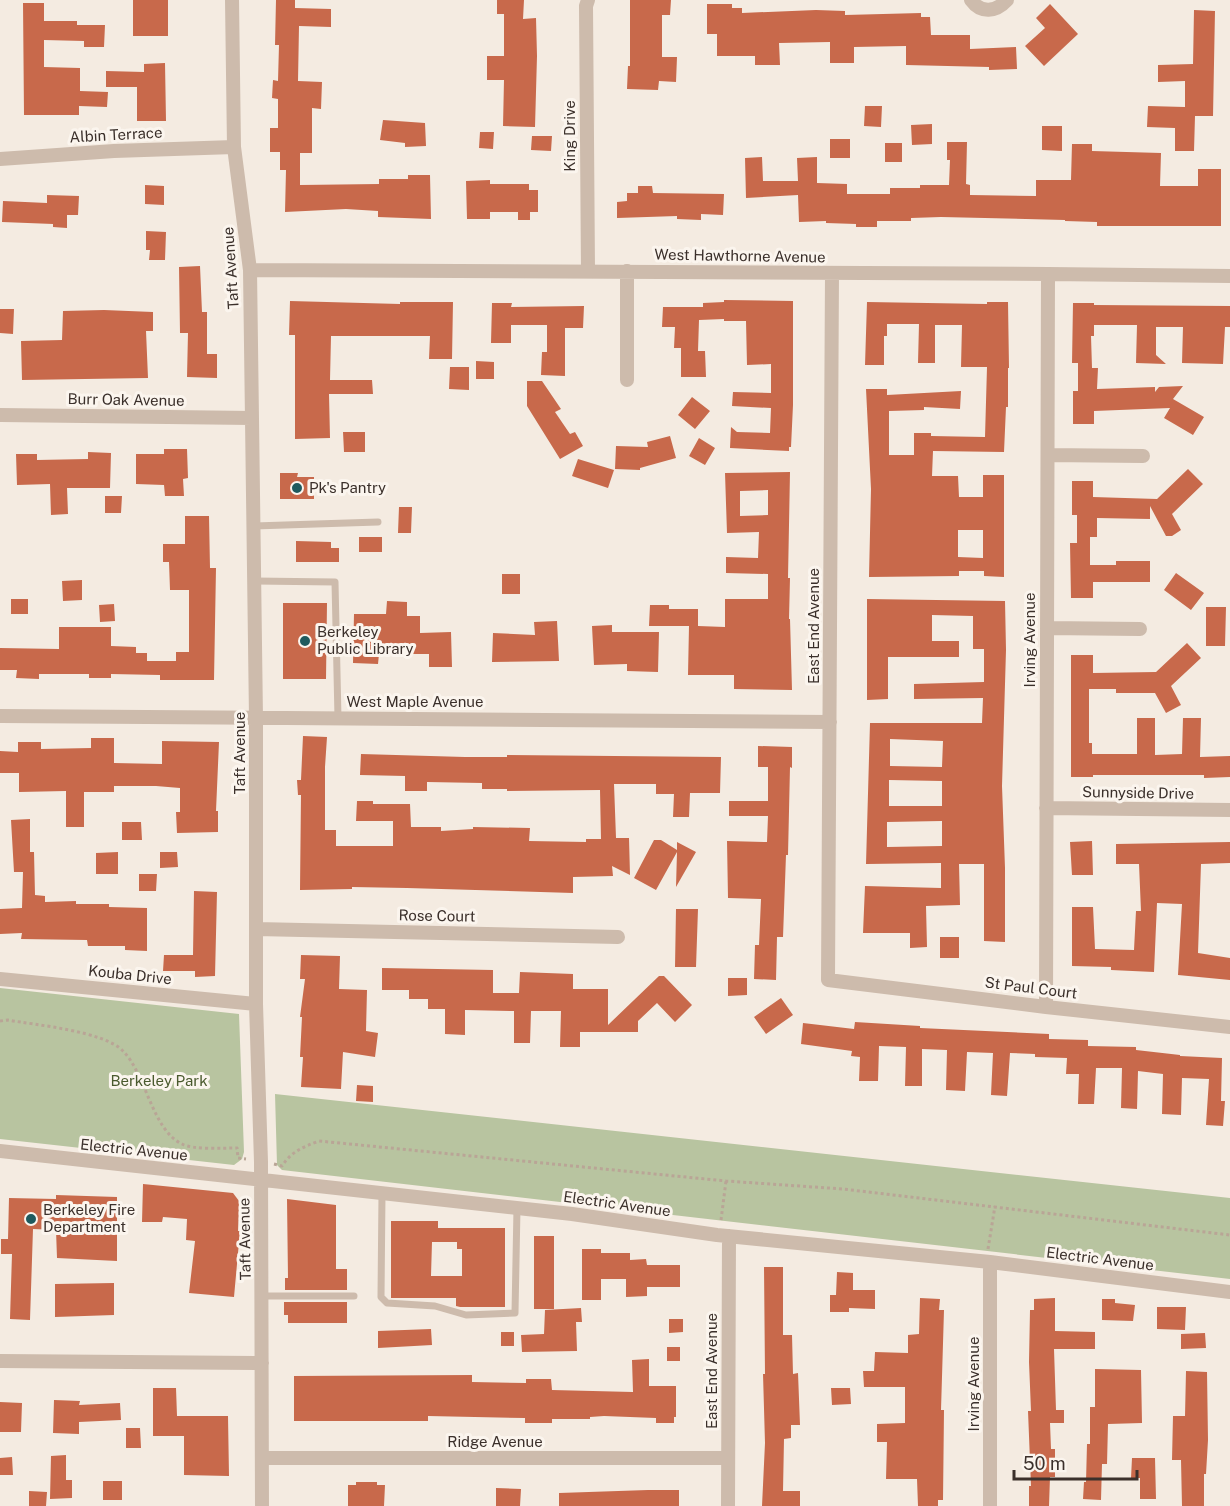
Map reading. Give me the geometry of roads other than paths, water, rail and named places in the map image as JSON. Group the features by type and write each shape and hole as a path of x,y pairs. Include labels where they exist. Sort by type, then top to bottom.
{"street":[{"name":"Taft Avenue","path":"231,0 234,147 250,270 255,581 256,1004 262,1296 262,1506"},
{"name":"King Drive","path":"588,0 586,18 588,271"},
{"path":"971,0 979,8 986,10 1001,7 1007,0"},
{"name":"Albin Terrace","path":"0,159 114,151 234,147"},
{"name":"West Hawthorne Avenue","path":"250,270 1230,276"},
{"path":"627,271 627,380"},
{"name":"East End Avenue","path":"828,980 832,274"},
{"name":"Irving Avenue","path":"1046,1007 1048,274"},
{"name":"Burr Oak Avenue","path":"0,415 252,418"},
{"path":"1048,455 1143,456"},
{"path":"1047,628 1140,629"},
{"name":"West Maple Avenue","path":"0,716 830,722"},
{"name":"Sunnyside Drive","path":"1046,808 1230,810"},
{"name":"Rose Court","path":"256,929 618,937"},
{"name":"Kouba Drive","path":"0,979 256,1004"},
{"name":"St Paul Court","path":"828,980 1230,1027"},
{"name":"Electric Avenue","path":"0,1151 517,1208 723,1235 988,1262 1230,1292"},
{"name":"East End Avenue","path":"723,1235 728,1506"},
{"name":"Irving Avenue","path":"988,1262 990,1506"},
{"path":"0,1361 262,1363"},
{"name":"Ridge Avenue","path":"262,1458 728,1458"}],"lane":[{"path":"254,526 378,522"},
{"path":"255,581 335,582 338,718"},
{"path":"382,1194 381,1297 387,1303 435,1306 466,1315 515,1313 517,1208"},
{"path":"262,1296 354,1296"}],"place":[{"name":"Pk's Pantry","path":"297,488"},
{"name":"Berkeley Public Library","path":"305,641"},
{"name":"Berkeley Fire Department","path":"31,1219"}],"park label":[{"name":"Berkeley Park","path":"159,1081"}]}
